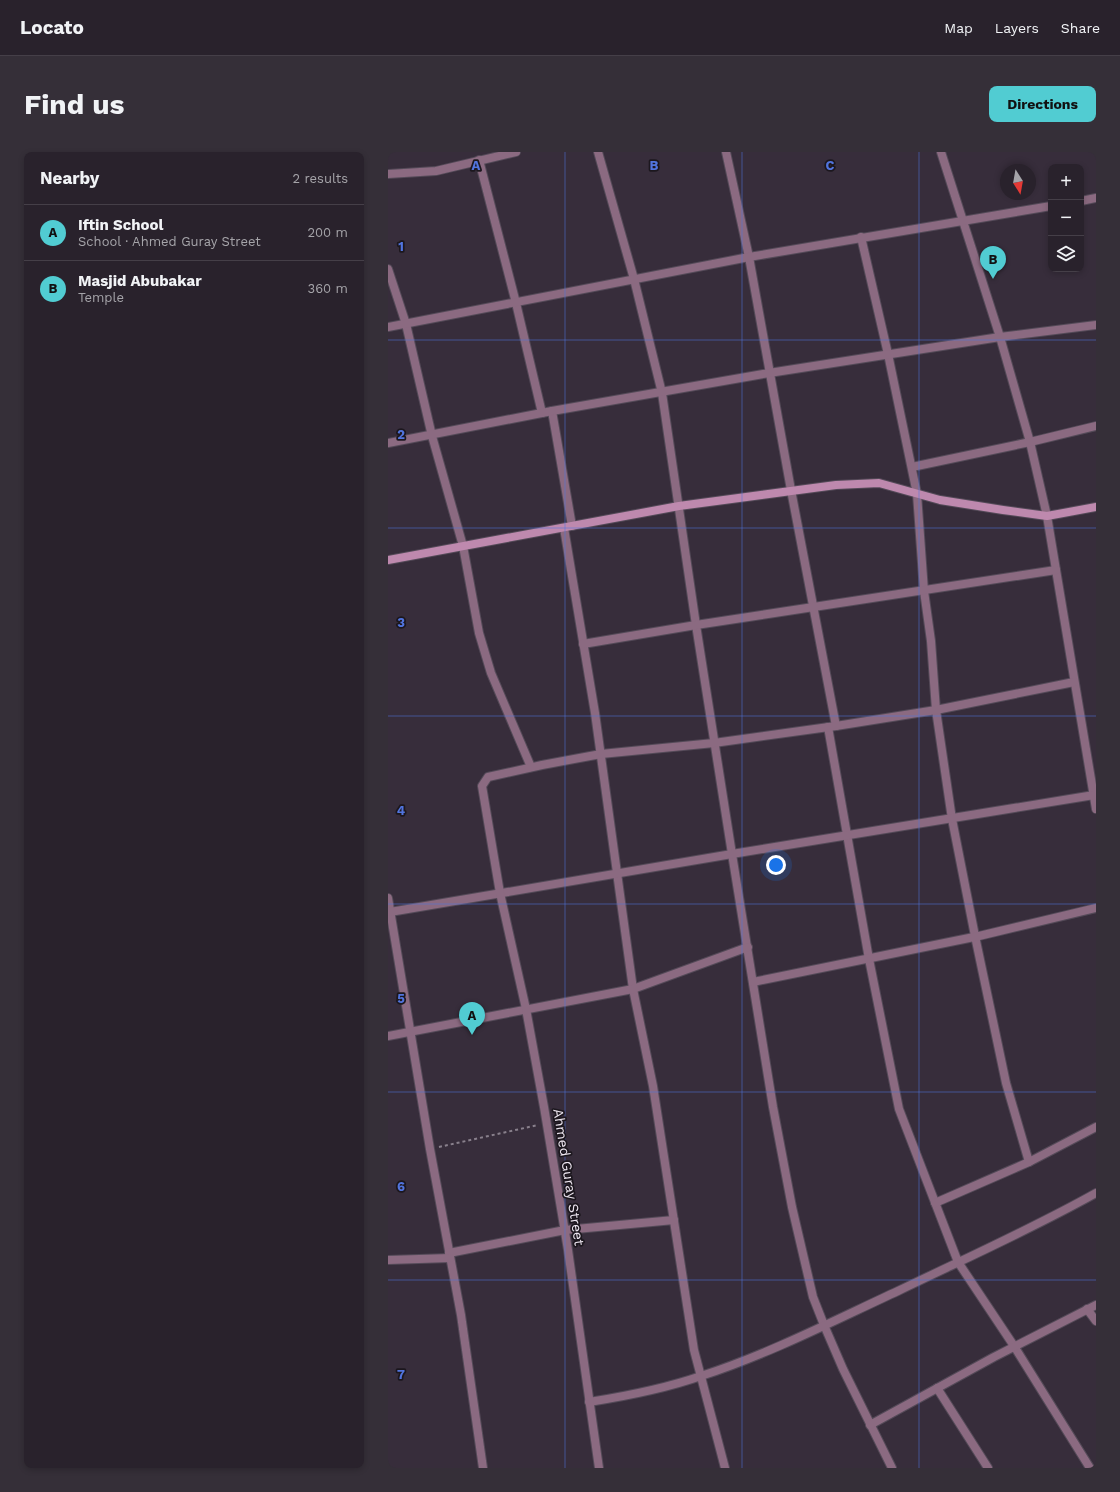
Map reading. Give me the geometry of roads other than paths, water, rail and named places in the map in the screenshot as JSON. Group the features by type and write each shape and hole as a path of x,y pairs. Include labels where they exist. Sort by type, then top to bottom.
{"street":[{"path":"388,174 436,171 502,153 516,152"},
{"path":"598,152 634,279 662,392 714,743 773,1107 792,1207 813,1297 843,1369 892,1468"},
{"path":"726,152 749,257 769,373 814,608 847,836 869,959 899,1109 958,1262 1014,1346 1090,1468"},
{"path":"941,152 1000,337 1030,442 1047,516 1096,809"},
{"path":"479,160 516,303 542,413"},
{"path":"1084,200 1096,198"},
{"path":"388,327 749,257 1048,207"},
{"path":"861,237 888,354 917,494 924,591 936,710 952,819 1006,1083 1029,1162"},
{"path":"388,269 406,324 432,436 463,546 479,632 492,672 531,767"},
{"path":"388,443 432,436 552,411 769,373 1000,337 1096,325"},
{"path":"552,411 583,644 601,754 633,989 653,1086 694,1350 725,1468"},
{"path":"912,467 1030,442 1096,426"},
{"path":"388,560 679,506 836,484 879,483 947,501 1047,516 1096,507"},
{"path":"583,644 696,624 814,608 1056,570"},
{"name":"Ahmed Guray Street","path":"599,1468 565,1230 547,1123 526,1009 500,893 482,786 488,777 531,767 601,754 714,743 832,727 936,710 1074,682"},
{"path":"390,912 732,854 1094,796"},
{"path":"388,898 430,1149 461,1315 483,1468"},
{"path":"753,982 869,959 1096,908"},
{"path":"388,1036 633,989 748,947"},
{"path":"935,1203 1029,1162 1096,1127"},
{"path":"589,1402 640,1394 701,1377 758,1355 958,1262 1096,1193"},
{"path":"388,1260 450,1255 565,1230 674,1220"},
{"path":"870,1425 1014,1346 1096,1305"},
{"path":"1087,1309 1096,1321"},
{"path":"937,1388 988,1468"}],"place":[{"name":"Masjid Abubakar","path":"993,279"},
{"name":"Iftin School","path":"472,1035"}]}
